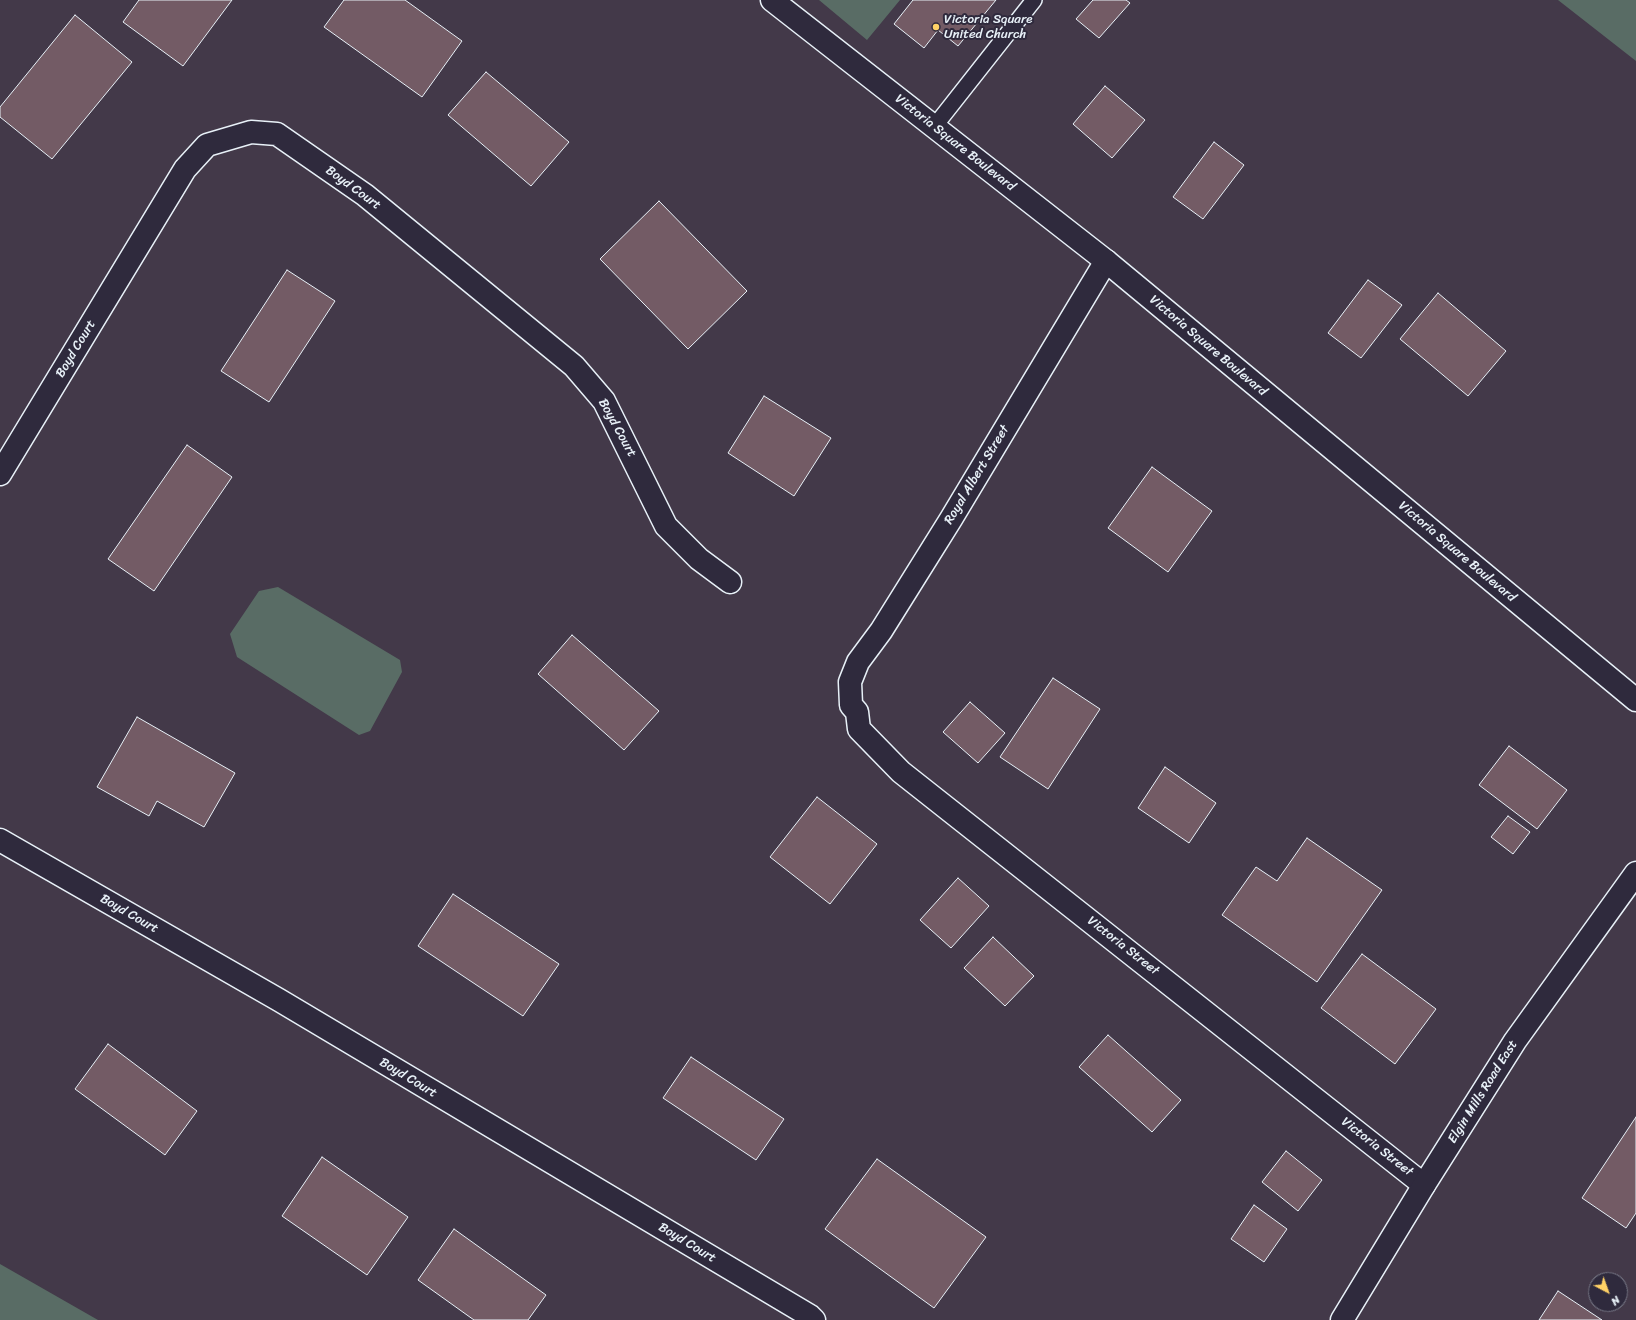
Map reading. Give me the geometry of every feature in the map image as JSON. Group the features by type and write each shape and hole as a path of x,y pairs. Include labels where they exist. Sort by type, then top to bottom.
{"street":[{"name":"Victoria Square Boulevard","path":"772,0 1106,261 1636,700"},
{"name":"Boyd Court","path":"0,474 185,169 207,145 251,132 277,134 365,195 574,366 604,402 666,526 699,559 730,582"},
{"name":"Royal Albert Street","path":"850,688 850,682 858,662 881,631 951,519 1106,261"},
{"name":"Victoria Street","path":"850,688 851,705 857,712 859,729 901,772 1424,1184"},
{"name":"Boyd Court","path":"0,840 279,1000 810,1316 814,1320"},
{"name":"Elgin Mills Road East","path":"1342,1320 1424,1184 1515,1041 1636,873"}],"lane":[{"path":"934,127 1034,0"}],"green space":[{"path":"819,0 900,0 867,40"},
{"path":"1558,0 1636,0 1636,61"},
{"path":"278,587 400,660 402,672 370,731 359,735 237,657 230,634 259,591"},
{"path":"0,1264 98,1320 0,1320"}],"building":[{"path":"139,0 232,0 183,66 123,22"},
{"path":"344,0 405,0 462,41 422,97 324,27"},
{"name":"Victoria Square United Church","path":"913,0 996,0 958,46 938,30 924,48 894,24"},
{"path":"1093,0 1126,0 1130,3 1099,38 1076,19"},
{"path":"75,15 132,62 52,159 0,117 0,107"},
{"path":"486,72 569,142 531,186 448,115"},
{"path":"1105,86 1145,120 1112,158 1073,124"},
{"path":"1214,142 1244,165 1203,219 1173,197"},
{"path":"659,201 747,291 688,349 600,259"},
{"path":"287,270 335,301 269,402 221,371"},
{"path":"1368,280 1402,305 1361,358 1328,333"},
{"path":"1438,293 1506,351 1468,396 1400,339"},
{"path":"764,396 831,438 794,496 728,453"},
{"path":"187,445 232,477 154,591 108,559"},
{"path":"1152,467 1212,511 1168,572 1108,528"},
{"path":"572,635 659,711 624,750 538,674"},
{"path":"1053,678 1100,709 1048,789 1000,757"},
{"path":"970,702 1005,733 978,763 943,732"},
{"path":"137,717 235,773 204,827 157,801 149,816 97,787"},
{"path":"1509,746 1567,790 1537,829 1479,785"},
{"path":"1165,767 1216,803 1189,843 1138,808"},
{"path":"817,797 877,844 830,904 770,857"},
{"path":"1508,816 1530,832 1513,854 1491,837"},
{"path":"1307,838 1382,890 1317,982 1222,915 1256,867 1277,881"},
{"path":"958,878 989,906 951,948 920,920"},
{"path":"453,894 559,964 523,1016 418,946"},
{"path":"993,937 1034,976 1005,1006 964,968"},
{"path":"1362,954 1436,1009 1395,1064 1321,1008"},
{"path":"1108,1035 1181,1100 1152,1132 1079,1067"},
{"path":"108,1044 197,1111 165,1155 75,1089"},
{"path":"691,1057 784,1119 756,1160 663,1098"},
{"path":"1636,1117 1636,1213 1626,1228 1582,1198"},
{"path":"1286,1151 1322,1180 1298,1211 1262,1182"},
{"path":"322,1157 408,1217 367,1275 282,1216"},
{"path":"877,1159 986,1237 934,1308 825,1229"},
{"path":"1254,1205 1287,1229 1264,1262 1231,1239"},
{"path":"454,1229 546,1295 528,1320 474,1320 418,1280"},
{"path":"1558,1291 1602,1320 1539,1320"}],"place":[{"name":"Victoria Square United Church","path":"936,27"}]}
